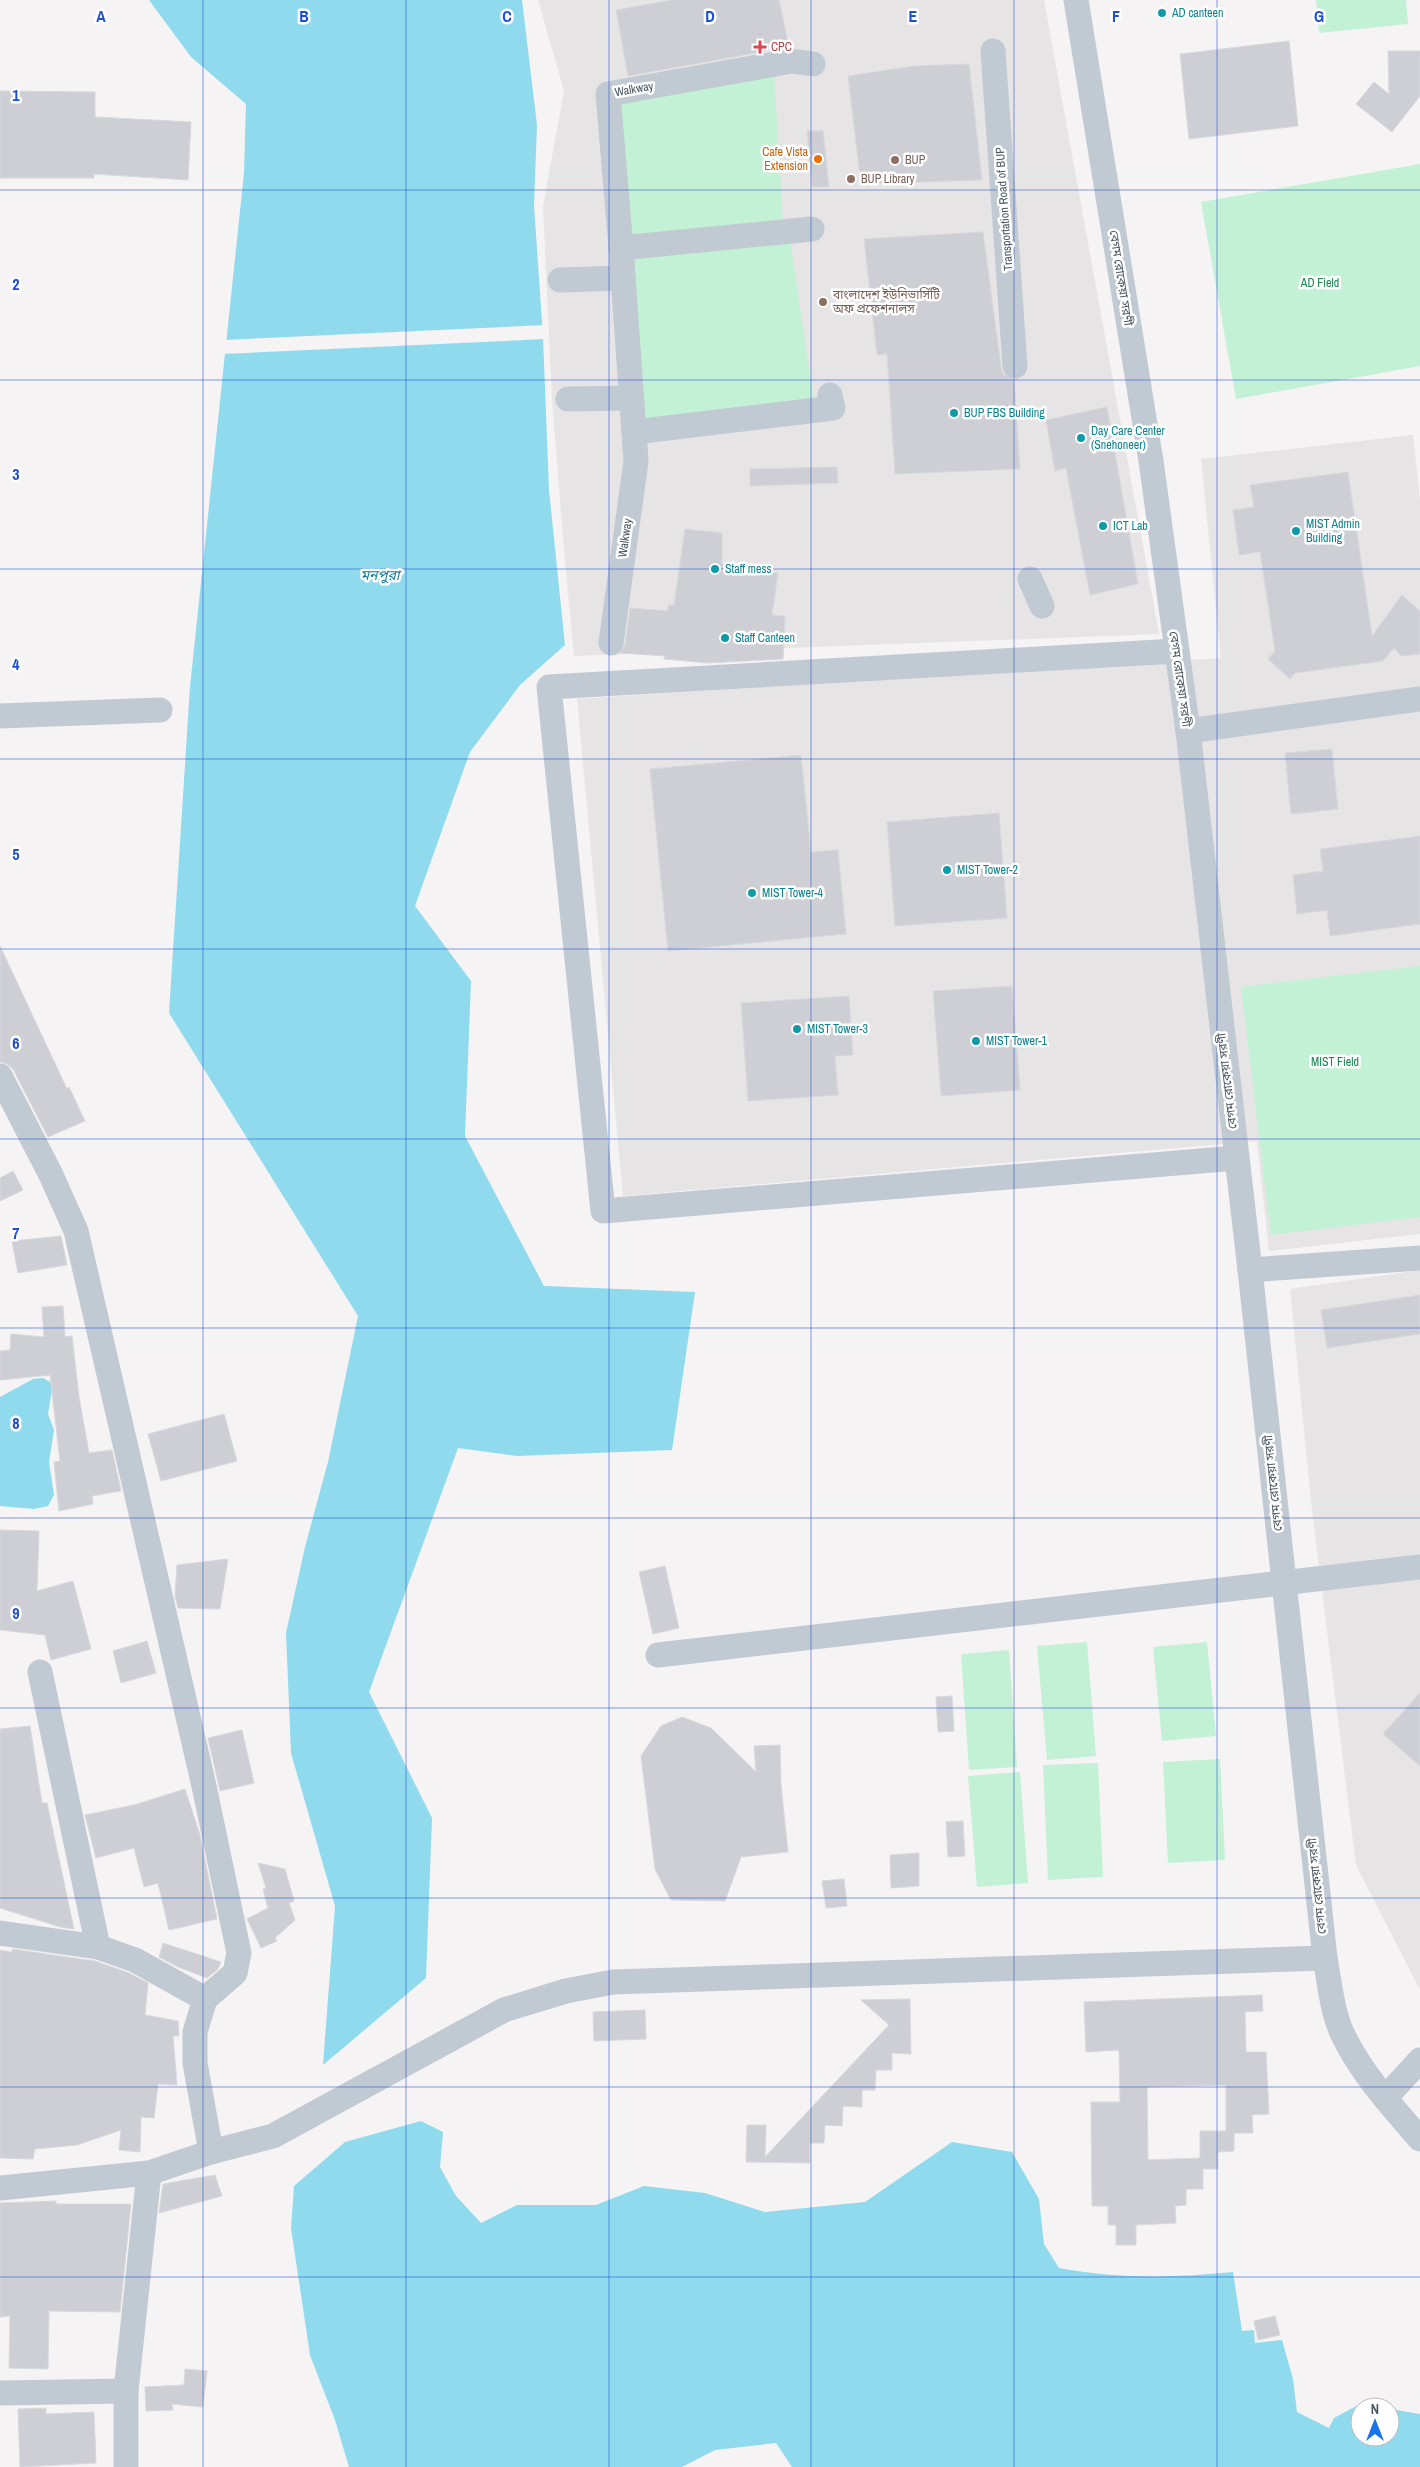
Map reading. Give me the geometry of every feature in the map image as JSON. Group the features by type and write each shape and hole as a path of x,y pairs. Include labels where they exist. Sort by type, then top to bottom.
{"street":[{"name":"বেগম রোকেয়া সরণী","path":"1076,0 1150,461 1188,731 1250,1270 1325,1958 1332,1996 1343,2037 1385,2098 1420,2139"},
{"name":"Transportation Road of BUP","path":"993,51 1015,366"},
{"name":"Walkway","path":"612,643 636,461 608,94 792,61 812,64"},
{"path":"621,248 812,229"},
{"path":"560,280 623,278"},
{"path":"634,432 833,408 830,395"},
{"path":"568,399 631,398"},
{"path":"1030,579 1042,606"},
{"path":"1176,651 549,686 603,1211 1236,1158"},
{"path":"1188,731 1420,699"},
{"path":"0,716 160,710"},
{"path":"0,1076 51,1175 76,1231 204,1786 239,1953 235,1973 205,1998 194,2032 194,2063 211,2152"},
{"path":"1250,1270 1420,1258"},
{"path":"658,1655 1420,1567"},
{"path":"40,1672 98,1947"},
{"path":"0,1933 98,1947 135,1960 205,1998"},
{"path":"0,2188 149,2173 211,2152 274,2136 504,2010 566,1991 613,1982 1325,1958"},
{"path":"1385,2098 1420,2060"},
{"path":"126,2467 126,2390 149,2173"},
{"path":"0,2394 126,2390"}],"shaded area":[{"name":"বাংলাদেশ ইউনিভার্সিটি অফ প্রফেশনালস","path":"538,0 1044,0 1159,634 574,656 552,399 543,206 564,91"},
{"path":"1413,435 1420,500 1420,1234 1269,1251 1257,1141 623,1196 577,699 1221,658 1201,459"},
{"path":"1420,1270 1420,1990 1356,1865 1312,1510 1290,1289"}],"green space":[{"path":"1316,0 1406,0 1408,24 1319,33"},
{"path":"774,72 783,222 627,235 616,100"},
{"name":"AD Field","path":"1420,164 1420,366 1236,399 1201,202"},
{"path":"790,237 814,404 639,424 627,254"},
{"name":"MIST Field","path":"1420,966 1420,1217 1271,1235 1241,987"},
{"path":"1087,1642 1096,1756 1047,1760 1037,1646"},
{"path":"1207,1642 1216,1736 1162,1741 1153,1647"},
{"path":"1009,1650 1017,1767 969,1770 961,1654"},
{"path":"1220,1759 1225,1860 1168,1863 1163,1762"},
{"path":"1098,1763 1103,1877 1048,1880 1043,1765"},
{"path":"1020,1772 1028,1883 977,1887 968,1776"}],"water":[{"name":"মনপুরা","path":"149,0 522,0 537,125 534,205 543,337 549,490 565,645 520,685 470,752 415,906 471,981 465,1136 544,1286 695,1292 672,1450 517,1456 458,1448 369,1692 432,1818 426,1978 323,2065 335,1906 291,1753 286,1633 305,1547 328,1462 358,1316 169,1013 190,687 244,173 246,104 191,57"},
{"path":"43,1378 50,1382 52,1390 48,1414 54,1430 49,1462 54,1495 48,1506 34,1509 0,1506 0,1397 33,1379"},
{"path":"421,2121 443,2132 440,2167 456,2196 481,2223 517,2205 596,2205 644,2186 705,2193 765,2212 865,2202 952,2142 1012,2152 1039,2199 1044,2244 1059,2268 1124,2276 1233,2272 1242,2331 1254,2330 1255,2343 1282,2340 1293,2379 1297,2412 1329,2428 1334,2418 1350,2409 1350,2447 1400,2447 1400,2411 1420,2414 1420,2467 792,2467 776,2443 715,2450 682,2467 349,2467 335,2420 310,2355 291,2228 294,2186 345,2142"}],"pier":[{"path":"545,325 546,339 223,354 224,340"}],"building":[{"path":"672,0 779,0 789,47 628,76 616,10"},
{"path":"1289,41 1298,126 1189,139 1180,54"},
{"path":"1388,51 1420,51 1420,96 1392,132 1356,104 1374,82 1389,94"},
{"path":"969,64 982,180 861,184 848,76 914,66"},
{"path":"0,91 95,92 95,117 191,122 188,180 94,174 94,178 0,178"},
{"name":"Cafe Vista Extension","path":"807,131 823,131 829,187 812,187"},
{"path":"983,232 1001,367 1003,374 1014,380 1020,469 895,474 887,354 877,355 864,239"},
{"name":"ICT Lab","path":"1107,407 1138,584 1090,595 1066,468 1055,471 1046,420"},
{"path":"837,467 838,483 750,486 750,469"},
{"name":"MIST Admin Building","path":"1348,472 1372,636 1402,595 1420,611 1420,654 1401,656 1394,648 1383,661 1295,673 1290,679 1268,659 1275,651 1260,552 1239,555 1233,510 1254,507 1250,485"},
{"path":"685,529 722,533 722,564 778,573 772,615 785,616 783,659 708,663 664,659 665,656 620,653 625,645 630,608 668,611 668,605 674,605"},
{"path":"1332,749 1338,809 1291,814 1285,753"},
{"name":"MIST Tower-4","path":"801,755 811,852 838,850 846,934 668,951 650,769"},
{"name":"MIST Tower-2","path":"999,813 1007,918 895,926 887,822"},
{"path":"1420,836 1420,924 1330,936 1327,910 1297,914 1293,875 1323,871 1320,849"},
{"path":"0,946 67,1089 69,1087 85,1121 48,1137 13,1069 7,1064 0,1062"},
{"name":"MIST Tower-1","path":"1012,986 1020,1090 941,1096 933,991"},
{"name":"MIST Tower-3","path":"849,996 853,1055 835,1056 838,1095 748,1101 741,1003"},
{"path":"13,1171 23,1190 0,1201 0,1178"},
{"path":"61,1236 67,1265 18,1273 12,1241"},
{"path":"1420,1295 1420,1334 1327,1348 1321,1310"},
{"path":"63,1306 65,1337 72,1336 79,1397 89,1453 112,1450 121,1491 92,1496 93,1504 59,1511 54,1462 60,1461 50,1375 0,1380 0,1351 10,1350 11,1334 44,1337 42,1307"},
{"path":"224,1414 237,1461 161,1481 148,1434"},
{"path":"0,1530 39,1531 37,1591 73,1581 91,1649 51,1660 45,1635 0,1630"},
{"path":"228,1559 220,1609 178,1608 175,1596 177,1565"},
{"path":"665,1566 679,1628 653,1634 639,1572"},
{"path":"147,1641 156,1673 121,1683 113,1651"},
{"path":"1420,1693 1420,1766 1383,1734"},
{"path":"952,1696 954,1731 938,1732 936,1697"},
{"path":"682,1717 711,1728 756,1772 754,1746 780,1745 781,1785 788,1852 741,1857 725,1901 671,1900 655,1869 641,1756 661,1726"},
{"path":"30,1726 42,1803 47,1803 74,1929 60,1927 0,1908 0,1729"},
{"path":"242,1730 254,1783 220,1791 208,1738"},
{"path":"185,1789 200,1835 217,1919 169,1930 158,1883 144,1887 134,1848 96,1858 85,1815 134,1805"},
{"path":"963,1821 965,1856 948,1857 946,1822"},
{"path":"919,1853 919,1886 891,1888 890,1855"},
{"path":"258,1863 285,1869 294,1901 289,1903 295,1920 275,1938 277,1941 261,1948 247,1919 268,1908 263,1889 266,1888"},
{"path":"844,1879 847,1906 826,1908 822,1881"},
{"path":"163,1943 221,1962 218,1969 207,1978 178,1967 159,1957"},
{"path":"12,1949 95,1961 129,1973 148,1983 145,2015 178,2021 179,2036 173,2036 177,2085 158,2084 154,2118 141,2117 140,2152 119,2150 121,2130 77,2145 35,2149 33,2159 0,2158 0,1950 12,1952"},
{"path":"1262,1995 1263,2011 1245,2012 1246,2052 1266,2052 1269,2114 1252,2115 1253,2133 1234,2133 1234,2151 1218,2152 1218,2169 1203,2169 1203,2189 1186,2189 1186,2205 1175,2206 1176,2223 1136,2225 1136,2245 1116,2245 1116,2225 1108,2225 1108,2206 1092,2206 1091,2102 1120,2102 1119,2050 1086,2052 1084,2002","holes":["1226,2085 1226,2131 1200,2131 1200,2158 1148,2160 1147,2087"]},
{"path":"910,1999 911,2054 892,2053 892,2070 876,2070 875,2090 862,2090 862,2107 843,2106 842,2126 825,2125 824,2143 810,2143 810,2163 746,2162 747,2125 766,2125 765,2157 889,2025 861,2000"},
{"path":"645,2010 646,2039 594,2041 593,2012"},
{"path":"215,2175 222,2196 159,2213 163,2184"},
{"path":"56,2201 56,2204 131,2204 120,2312 49,2311 48,2369 9,2368 10,2316 0,2317 0,2203"},
{"path":"1275,2316 1280,2335 1258,2340 1254,2321"},
{"path":"185,2369 207,2371 203,2407 172,2404 173,2410 146,2411 145,2387 184,2385"},
{"path":"46,2408 46,2414 94,2412 96,2463 20,2467 18,2409"}],"place":[{"name":"AD canteen","path":"1162,13"},
{"name":"CPC","path":"760,47"},
{"name":"Cafe Vista Extension","path":"818,159"},
{"name":"BUP","path":"895,160"},
{"name":"BUP Library","path":"851,179"},
{"name":"বাংলাদেশ ইউনিভার্সিটি অফ প্রফেশনালস","path":"823,302"},
{"name":"BUP FBS Building","path":"954,413"},
{"name":"Day Care Center (Snehoneer)","path":"1081,438"},
{"name":"ICT Lab","path":"1103,526"},
{"name":"MIST Admin Building","path":"1296,531"},
{"name":"Staff mess","path":"715,569"},
{"name":"Staff Canteen","path":"725,638"},
{"name":"MIST Tower-2","path":"947,870"},
{"name":"MIST Tower-4","path":"752,893"},
{"name":"MIST Tower-3","path":"797,1029"},
{"name":"MIST Tower-1","path":"976,1041"}]}
